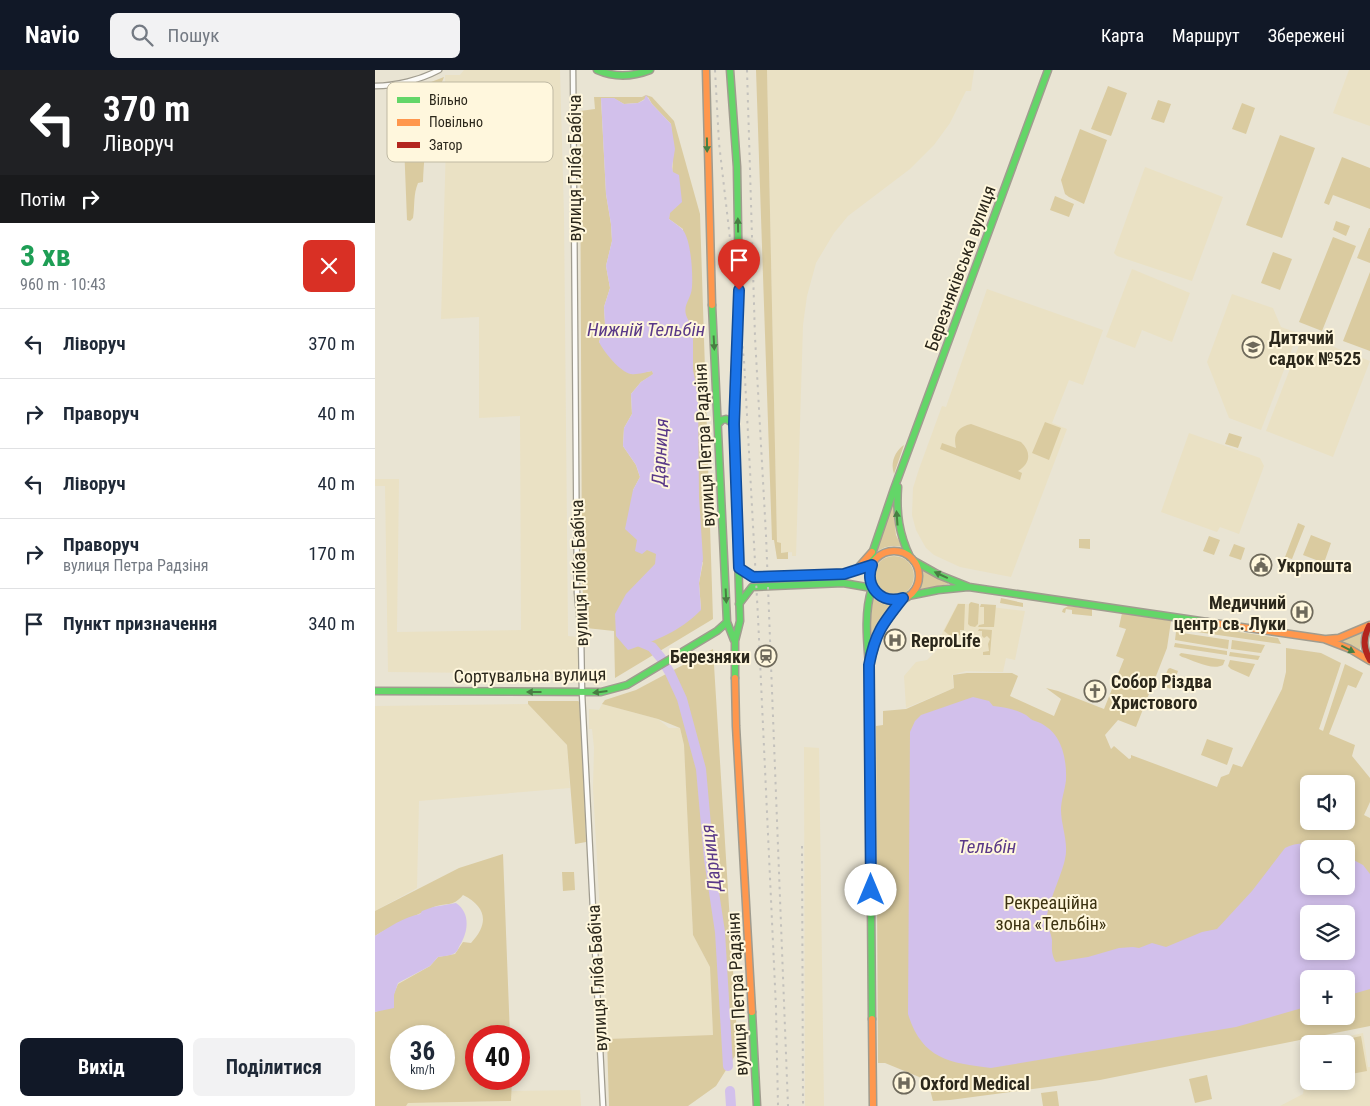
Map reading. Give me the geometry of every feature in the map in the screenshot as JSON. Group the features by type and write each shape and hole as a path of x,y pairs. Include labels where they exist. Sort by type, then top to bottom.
{"street":[{"path":"407,82 439,70"},
{"name":"вулиця Гліба Бабіча","path":"573,70 577,593 581,635 582,693 603,1106"},
{"path":"597,70 603,73 623,76 635,75 649,70"},
{"name":"вулиця Петра Радзіня","path":"706,70 710,265 727,622 735,641"},
{"name":"вулиця Петра Радзіня","path":"730,70 737,166 739,290 734,424 740,621 735,641 736,726 757,1106"},
{"name":"Березняківська вулиця","path":"872,565 873,551 899,476 1048,70"},
{"path":"718,424 725,419 734,424"},
{"name":"Березняківська вулиця","path":"899,476 898,524 901,538 912,559"},
{"path":"853,572 863,564 873,551"},
{"path":"969,587 938,590 892,600 877,594 872,588 869,574 872,565 879,556 890,551 900,552 939,575 969,587 1324,639 1339,638 1370,625"},
{"path":"869,665 873,645 882,625 905,597 914,590 918,580 918,572 912,559"},
{"path":"739,568 753,577 840,574 853,572 872,565"},
{"path":"739,604 752,588 850,584 872,588"},
{"path":"850,584 863,590 868,599"},
{"path":"872,588 868,599 868,648 873,1106"},
{"name":"Сортувальна вулиця","path":"375,691 582,693 614,690 648,673 717,631 727,622"},
{"path":"1370,625 1363,641 1364,650 1370,660"},
{"path":"1324,639 1350,649 1370,660"}],"shaded area":[{"path":"464,70 560,70 564,215 568,636 578,637 579,674 388,672 385,486 375,486 375,479 399,479 397,632 521,630 520,416 479,418 479,317 441,319 445,162 553,162 553,82 445,82 445,75 460,75"},
{"path":"767,70 974,70 971,91 966,91 950,123 934,145 910,169 848,216 834,233 816,263 807,296 803,325 796,556 792,556 792,552 781,553 777,543"},
{"path":"1349,70 1370,70 1370,126 1333,113"},
{"path":"1145,167 1223,197 1192,281 1117,256 1114,253"},
{"path":"1132,269 1190,293 1172,342 1142,330 1135,348 1106,337"},
{"path":"987,289 1103,330 1083,385 1069,380 1052,423 1067,429 1011,577 960,567 934,555 926,548 922,541 916,530 912,515 913,488 919,469 942,406 946,407"},
{"name":"Дитячий садок №525","path":"1232,294 1273,308 1281,327 1298,333 1261,430 1229,418 1207,362"},
{"path":"1303,335 1370,361 1333,457 1266,431"},
{"path":"1189,433 1260,458 1264,466 1239,534 1220,527 1217,532 1161,512"},
{"path":"958,603 1025,611 1015,660 1006,658 1003,672 966,671 952,675 954,688 906,708 904,676 916,662 927,660 937,650 943,631"},
{"path":"528,704 567,745 570,788 419,801 417,888 375,911 375,706"},
{"path":"602,704 658,719 669,728 680,728 684,745 693,935 710,967 713,1036 607,1039 593,788 594,748 592,729 589,729 589,709 599,710"},
{"path":"804,747 819,748 824,1106 805,1106"},
{"path":"1363,1033 1368,1067 1370,1067 1370,1106 1280,1106 1303,1094 1304,1090 1355,1090 1354,1035"},
{"path":"580,1090 581,1106 406,1106 408,1103 511,1101 511,1091"}],"green space":[{"path":"756,70 767,70 777,542 781,543 781,553 788,552 788,559 777,559 774,540 772,540"},
{"path":"444,77 442,82 431,82"},
{"path":"1108,86 1127,93 1111,136 1091,129"},
{"path":"646,95 652,97 674,121 700,214 713,619 615,678 614,631 586,628 582,583 580,111 595,109 594,97 642,97","holes":["648,97 671,124 673,159 669,219 683,229 671,363 637,540 633,490 640,477 636,465 623,446 624,428 632,414 631,394 641,382 654,374 652,371 631,374 599,342 605,324 604,307 610,288 606,266 612,241 606,194 601,98 613,98 624,104 638,103","703,562 699,583 701,609 626,596"]},
{"path":"1158,100 1171,104 1164,123 1151,119"},
{"path":"1242,103 1255,108 1246,134 1232,129"},
{"path":"1080,129 1107,140 1084,204 1065,194 1061,180"},
{"path":"1280,135 1315,148 1282,238 1246,225"},
{"path":"1342,157 1370,168 1370,209 1333,195 1329,205 1324,203"},
{"path":"405,162 424,162 423,182 418,183 416,187 413,218 410,221 407,220"},
{"path":"1055,196 1074,204 1069,217 1050,210"},
{"path":"1336,221 1350,226 1346,236 1333,230"},
{"path":"1370,228 1370,263 1357,258"},
{"path":"1333,237 1356,246 1322,331 1299,322"},
{"path":"1273,252 1292,259 1280,290 1261,283"},
{"path":"1370,272 1370,351 1343,341"},
{"path":"1045,422 1061,428 1049,460 1032,453"},
{"path":"971,424 1021,442 1025,446 1028,458 1025,465 1018,471 1022,473 1020,480 940,449 942,443 956,448 955,439 957,432 962,427"},
{"path":"1229,433 1242,437 1238,448 1225,444"},
{"path":"904,445 894,474 894,458"},
{"path":"893,503 896,535 902,547 888,547 876,553"},
{"path":"1298,523 1305,526 1292,559 1285,557"},
{"path":"1311,535 1331,543 1324,563 1303,555"},
{"path":"1209,536 1220,540 1214,555 1203,551"},
{"path":"1079,539 1090,539 1090,549 1079,548"},
{"path":"1234,544 1245,548 1241,560 1229,556"},
{"path":"898,556 905,559 911,565 914,576 913,584 905,593 898,596 890,596 883,593 875,584 874,572 877,565 886,557"},
{"path":"923,570 948,583 948,584 920,590"},
{"path":"872,598 894,605 881,622 871,646 869,646 870,600"},
{"path":"1001,598 1023,603 1023,607 1000,603"},
{"path":"971,602 979,604 978,624 975,627 968,624 969,604"},
{"path":"958,604 965,604 964,630 960,630 960,635 953,638 944,631"},
{"path":"981,604 996,605 994,627 978,627 984,624 984,607 980,607"},
{"path":"1068,606 1092,609 1092,616 1072,614 1072,610 1066,609 1065,613 1062,612"},
{"name":"Рекреаційна зона «Тельбін»","path":"1122,613 1171,621 1167,648 1136,727 1118,720 1105,735 1111,749 1114,746 1129,759 1131,755 1217,787 1221,777 1229,774 1233,764 1242,767 1282,689 1286,672 1286,648 1321,653 1341,663 1319,729 1323,731 1345,664 1363,673 1356,688 1348,685 1329,734 1355,745 1352,756 1370,778 1370,802 1364,815 1370,818 1370,1026 1325,1035 1300,1035 1300,1040 1100,1080 933,1101 929,1086 924,1079 885,1063 878,1063 876,726 883,725 883,711 906,709 954,688 953,675 967,673 1012,673 1018,676 1010,696 1054,716 1061,699 1046,688 1104,709 1124,659 1116,656 1126,629 1119,627"},
{"path":"1180,623 1278,638 1281,644 1176,629"},
{"path":"979,629 992,630 990,655 983,655 983,652 989,651 988,644 990,639 987,636 984,638 982,631 978,631"},
{"path":"1176,632 1229,640 1228,649 1175,640"},
{"path":"1361,633 1360,650 1336,640"},
{"path":"1232,640 1265,645 1261,653 1231,649"},
{"path":"1175,643 1227,651 1227,655 1174,647"},
{"path":"713,649 738,1051 716,1086 688,1106 609,1106 607,1039 713,1035 710,967 693,935 684,745 680,728 658,719 602,704 605,700 636,690"},
{"path":"1230,652 1260,656 1258,660 1229,656"},
{"path":"1181,653 1225,660 1223,665 1213,667 1182,657 1179,655"},
{"path":"1230,660 1255,664 1249,677 1231,669 1228,666"},
{"path":"1170,668 1178,671 1171,689 1162,684"},
{"path":"528,701 578,701 581,703 586,842 575,844 567,745 528,704"},
{"path":"1207,739 1233,748 1227,765 1201,755"},
{"path":"503,854 510,1025 465,1025 465,1090 512,1090 511,1101 408,1103 406,1106 375,1106 375,1012 387,1005 398,984 430,966 438,957 455,954 463,942 471,943 481,929 483,916 477,905 463,895 455,902 432,908 375,936 375,911 459,868"},
{"path":"562,872 574,872 575,890 563,891"},
{"path":"1361,1036 1367,1071 1355,1073 1355,1037"},
{"path":"1207,1075 1212,1099 1195,1103 1189,1079"},
{"path":"1057,1091 1059,1106 1043,1106 1041,1093"}],"water":[{"name":"Нижній Тельбін","path":"646,95 671,124 675,149 672,167 673,172 679,175 682,202 670,213 669,219 685,234 691,256 692,287 685,310 688,320 693,327 693,370 698,394 699,497 703,559 699,583 701,610 676,630 649,643 628,650 616,636 615,614 626,594 655,564 656,554 647,550 642,554 635,551 637,540 625,529 633,490 640,477 636,465 623,446 624,428 632,414 631,394 641,382 653,374 652,371 631,374 622,370 599,342 605,324 604,307 610,288 606,266 612,241 606,194 601,98 614,98 624,104 638,103 644,100"},
{"name":"Тельбін","path":"973,697 989,701 993,706 1018,711 1044,725 1056,737 1063,752 1066,771 1061,810 1066,853 1047,916 1047,924 1056,962 1088,957 1119,948 1139,948 1152,943 1166,947 1202,932 1217,929 1252,891 1285,848 1300,844 1300,895 1355,895 1355,861 1363,865 1370,874 1370,989 1355,993 1355,970 1300,970 1300,1009 1236,1027 991,1068 962,1064 939,1056 929,1050 921,1041 908,1014 910,732 915,721 921,715"},
{"path":"456,903 464,912 467,923 463,940 457,951 451,955 438,957 430,966 398,983 394,995 394,1008 375,1012 375,936 402,920 420,914 422,911"}],"waterway":[{"name":"Дарниця","path":"633,639 652,647 670,673 682,699 701,769 709,859 720,932 728,1066"},
{"name":"Дарниця","path":"730,1091 731,1106"}],"railway":[{"path":"715,70 719,143 744,360 776,1008 778,1106"},
{"path":"747,70 755,337 766,535 788,1106"},
{"path":"802,846 803,1106"}],"traffic: fast":[{"path":"597,70 623,76 650,70"},
{"path":"730,70 737,167 739,290 734,424 740,621 735,641 735,678"},
{"path":"872,565 873,551 894,489 1048,70"},
{"path":"712,305 727,622 734,640"},
{"path":"718,424 726,419 734,424"},
{"path":"898,487 897,506 899,523 910,557"},
{"path":"914,561 939,575 969,587 1207,622"},
{"path":"739,568 753,577 844,574 872,565"},
{"path":"739,604 752,587 843,583 872,588"},
{"path":"908,596 968,587"},
{"path":"872,588 869,597 867,626 869,665 872,1019"},
{"path":"871,659 879,633 903,598"},
{"path":"375,691 601,692 627,685 717,631 727,622"},
{"path":"752,1012 757,1106"}],"traffic: slow":[{"path":"706,70 712,305"},
{"path":"894,551 903,553 914,562 919,576 917,585 908,596 894,601 885,599 874,590 869,576 871,567 880,556 894,551"},
{"path":"857,569 872,552"},
{"path":"1207,622 1324,639 1350,649 1370,661"},
{"path":"1327,639 1339,638 1370,625"},
{"path":"735,678 752,1012"},
{"path":"872,1019 873,1106"}],"traffic: jam":[{"path":"1369,626 1365,643 1370,660"}],"place":[{"name":"Дитячий садок №525","path":"1253,347"},
{"name":"Укрпошта","path":"1261,565"},
{"name":"Медичний центр св. Луки","path":"1302,612"},
{"name":"ReproLife","path":"895,640"},
{"name":"Березняки","path":"766,656"},
{"name":"Собор Різдва Христового","path":"1095,691"},
{"name":"Oxford Medical","path":"904,1083"}],"route":[{"path":"739,290 734,424 739,568 753,577 844,574 872,565 869,579 875,592 889,600 903,598 882,625 873,645 869,665 871,890"}]}
